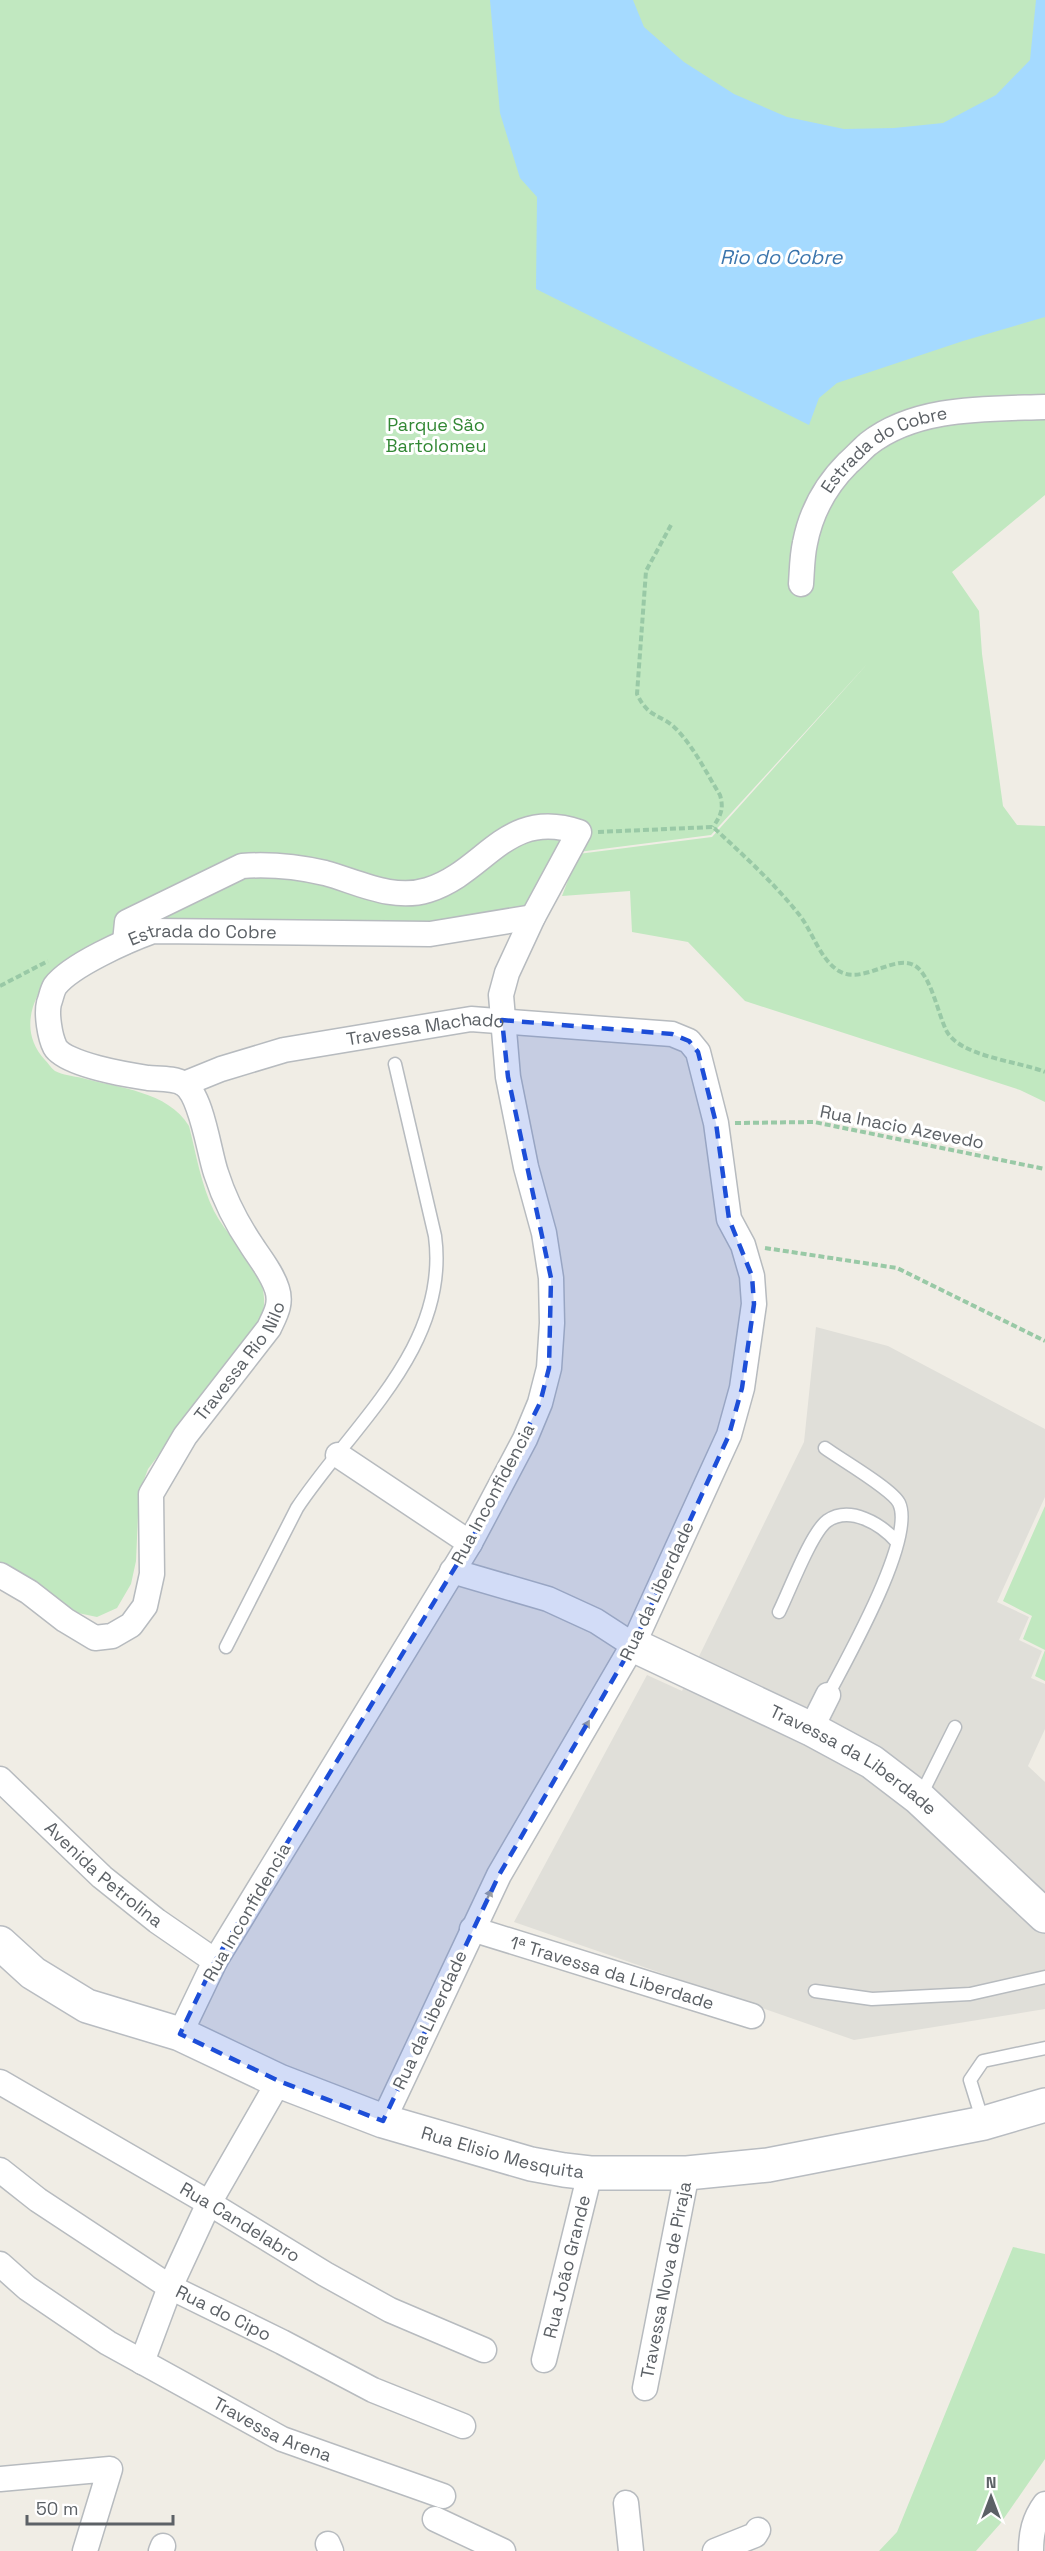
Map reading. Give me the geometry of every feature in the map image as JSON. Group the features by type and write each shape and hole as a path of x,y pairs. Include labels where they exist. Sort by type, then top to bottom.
{"street":[{"name":"Estrada do Cobre","path":"801,584 804,544 824,492 841,470 868,444 909,423 934,417 973,410 1045,407"},
{"name":"Estrada do Cobre","path":"533,917 430,934 153,931 125,942 127,922 242,866 261,864 323,873 362,886 406,893 427,890 454,878 497,844 525,829 567,828 579,832"},
{"name":"Rua Inconfidencia","path":"180,2034 216,1961 470,1543 525,1439 540,1403 549,1368 551,1278 544,1233 526,1167 508,1077 501,995 507,973 533,917 579,832"},
{"path":"125,942 65,976 54,987 47,1009 56,1048 69,1059 77,1062 184,1084"},
{"name":"Travessa Machado","path":"184,1084 221,1069 284,1050 471,1019 672,1034"},
{"name":"Rua da Liberdade","path":"383,2121 499,1875 633,1645 729,1435 742,1388 754,1304 752,1276 743,1245 729,1219 716,1123 698,1052 689,1041 672,1034"},
{"name":"Travessa Rio Nilo","path":"0,1575 29,1592 65,1620 95,1638 112,1636 131,1626 146,1606 152,1574 151,1494 185,1436 269,1328 279,1309 275,1282 251,1246 221,1190 199,1113 192,1094 184,1084"},
{"path":"338,1455 470,1543"},
{"path":"452,1572 548,1599 596,1621 633,1645"},
{"name":"Travessa da Liberdade","path":"633,1645 811,1729 872,1762 919,1798 1045,1916"},
{"path":"811,1729 828,1695"},
{"name":"Avenida Petrolina","path":"0,1779 102,1877 157,1921 216,1961"},
{"name":"1ª Travessa da Liberdade","path":"472,1929 752,2016"},
{"name":"Rua Elisio Mesquita","path":"0,1943 33,1973 87,2006 180,2034 279,2081 383,2121 531,2164 590,2173 687,2173 768,2165 984,2123 1045,2105"},
{"path":"142,2362 170,2287 209,2203 279,2081"},
{"name":"Rua Candelabro","path":"0,2082 390,2310 484,2350"},
{"name":"Rua do Cipo","path":"0,2170 38,2200 170,2287 373,2390 463,2426"},
{"name":"Rua João Grande","path":"544,2360 590,2173"},
{"name":"Travessa Nova de Piraja","path":"645,2388 687,2173"},
{"name":"Travessa Arena","path":"0,2264 27,2288 108,2343 282,2439 443,2496"},
{"path":"0,2479 110,2469 85,2551"},
{"path":"626,2503 631,2551"},
{"path":"1031,2551 1031,2533 1039,2512 1045,2504"},
{"path":"435,2519 503,2551"},
{"path":"715,2551 755,2535 758,2530"}],"lane":[{"path":"226,1647 297,1509 311,1487 372,1413 404,1365 431,1308 438,1258 435,1236 395,1064"},
{"path":"825,1448 888,1492 898,1501 902,1515 890,1567 828,1695"},
{"path":"779,1612 816,1534 826,1522 840,1515 855,1516 873,1522 888,1532 897,1542"},
{"path":"919,1798 955,1727"},
{"path":"815,1991 872,1999 970,1994 1045,1977"},
{"path":"984,2123 970,2080 983,2061 1045,2048"}],"path":[{"path":"671,525 646,571 637,694 644,708 679,731 720,795 723,806 721,816 713,827"},
{"path":"579,832 713,827 798,913 834,967 849,975 870,973 897,964 906,963 917,967 924,975 947,1032 956,1042 970,1050 1045,1072"},
{"name":"Rua Inacio Azevedo","path":"716,1123 814,1122 1045,1169"},
{"path":"743,1245 897,1268 1045,1341"}],"highlighted area":[{"path":"502,1020 672,1034 689,1041 698,1052 716,1123 729,1219 752,1276 754,1304 742,1388 729,1435 633,1645 499,1875 383,2121 279,2081 180,2034 215,1961 470,1543 540,1403 549,1368 551,1278 508,1077"}],"shaded area":[{"path":"816,1327 888,1346 1045,1429 1045,1497 997,1602 1029,1617 1019,1640 1042,1651 1031,1678 1045,1684 1045,1729 1028,1766 1045,1782 1045,2009 854,2040 514,1922 647,1675 682,1691 804,1442"}],"green space":[{"name":"Parque São Bartolomeu","path":"0,0 1045,0 1045,495 952,572 979,611 982,654 1003,806 1017,825 1045,826 1045,1102 1020,1090 745,1001 688,942 632,932 630,891 562,896 578,854 712,837 869,662 711,835 555,855 533,905 467,923 153,924 50,977 37,997 31,1018 30,1029 37,1050 55,1071 141,1093 168,1105 180,1114 189,1126 209,1201 222,1224 250,1262 263,1288 264,1303 261,1320 148,1469 139,1493 136,1561 131,1584 117,1608 97,1617 78,1613 0,1563"},
{"path":"1045,1506 1045,1650 1023,1639 1032,1616 1003,1601"},
{"path":"1045,1650 1045,1681 1035,1676"},
{"path":"1013,2247 1045,2254 1045,2459 1000,2524 976,2551 879,2551 897,2532"}],"water":[{"name":"Rio do Cobre","path":"490,0 633,0 644,27 684,62 734,94 787,117 844,129 894,128 943,123 996,95 1030,60 1036,0 1045,0 1045,317 963,341 837,383 819,398 809,425 536,289 537,197 520,178 500,113"}]}
